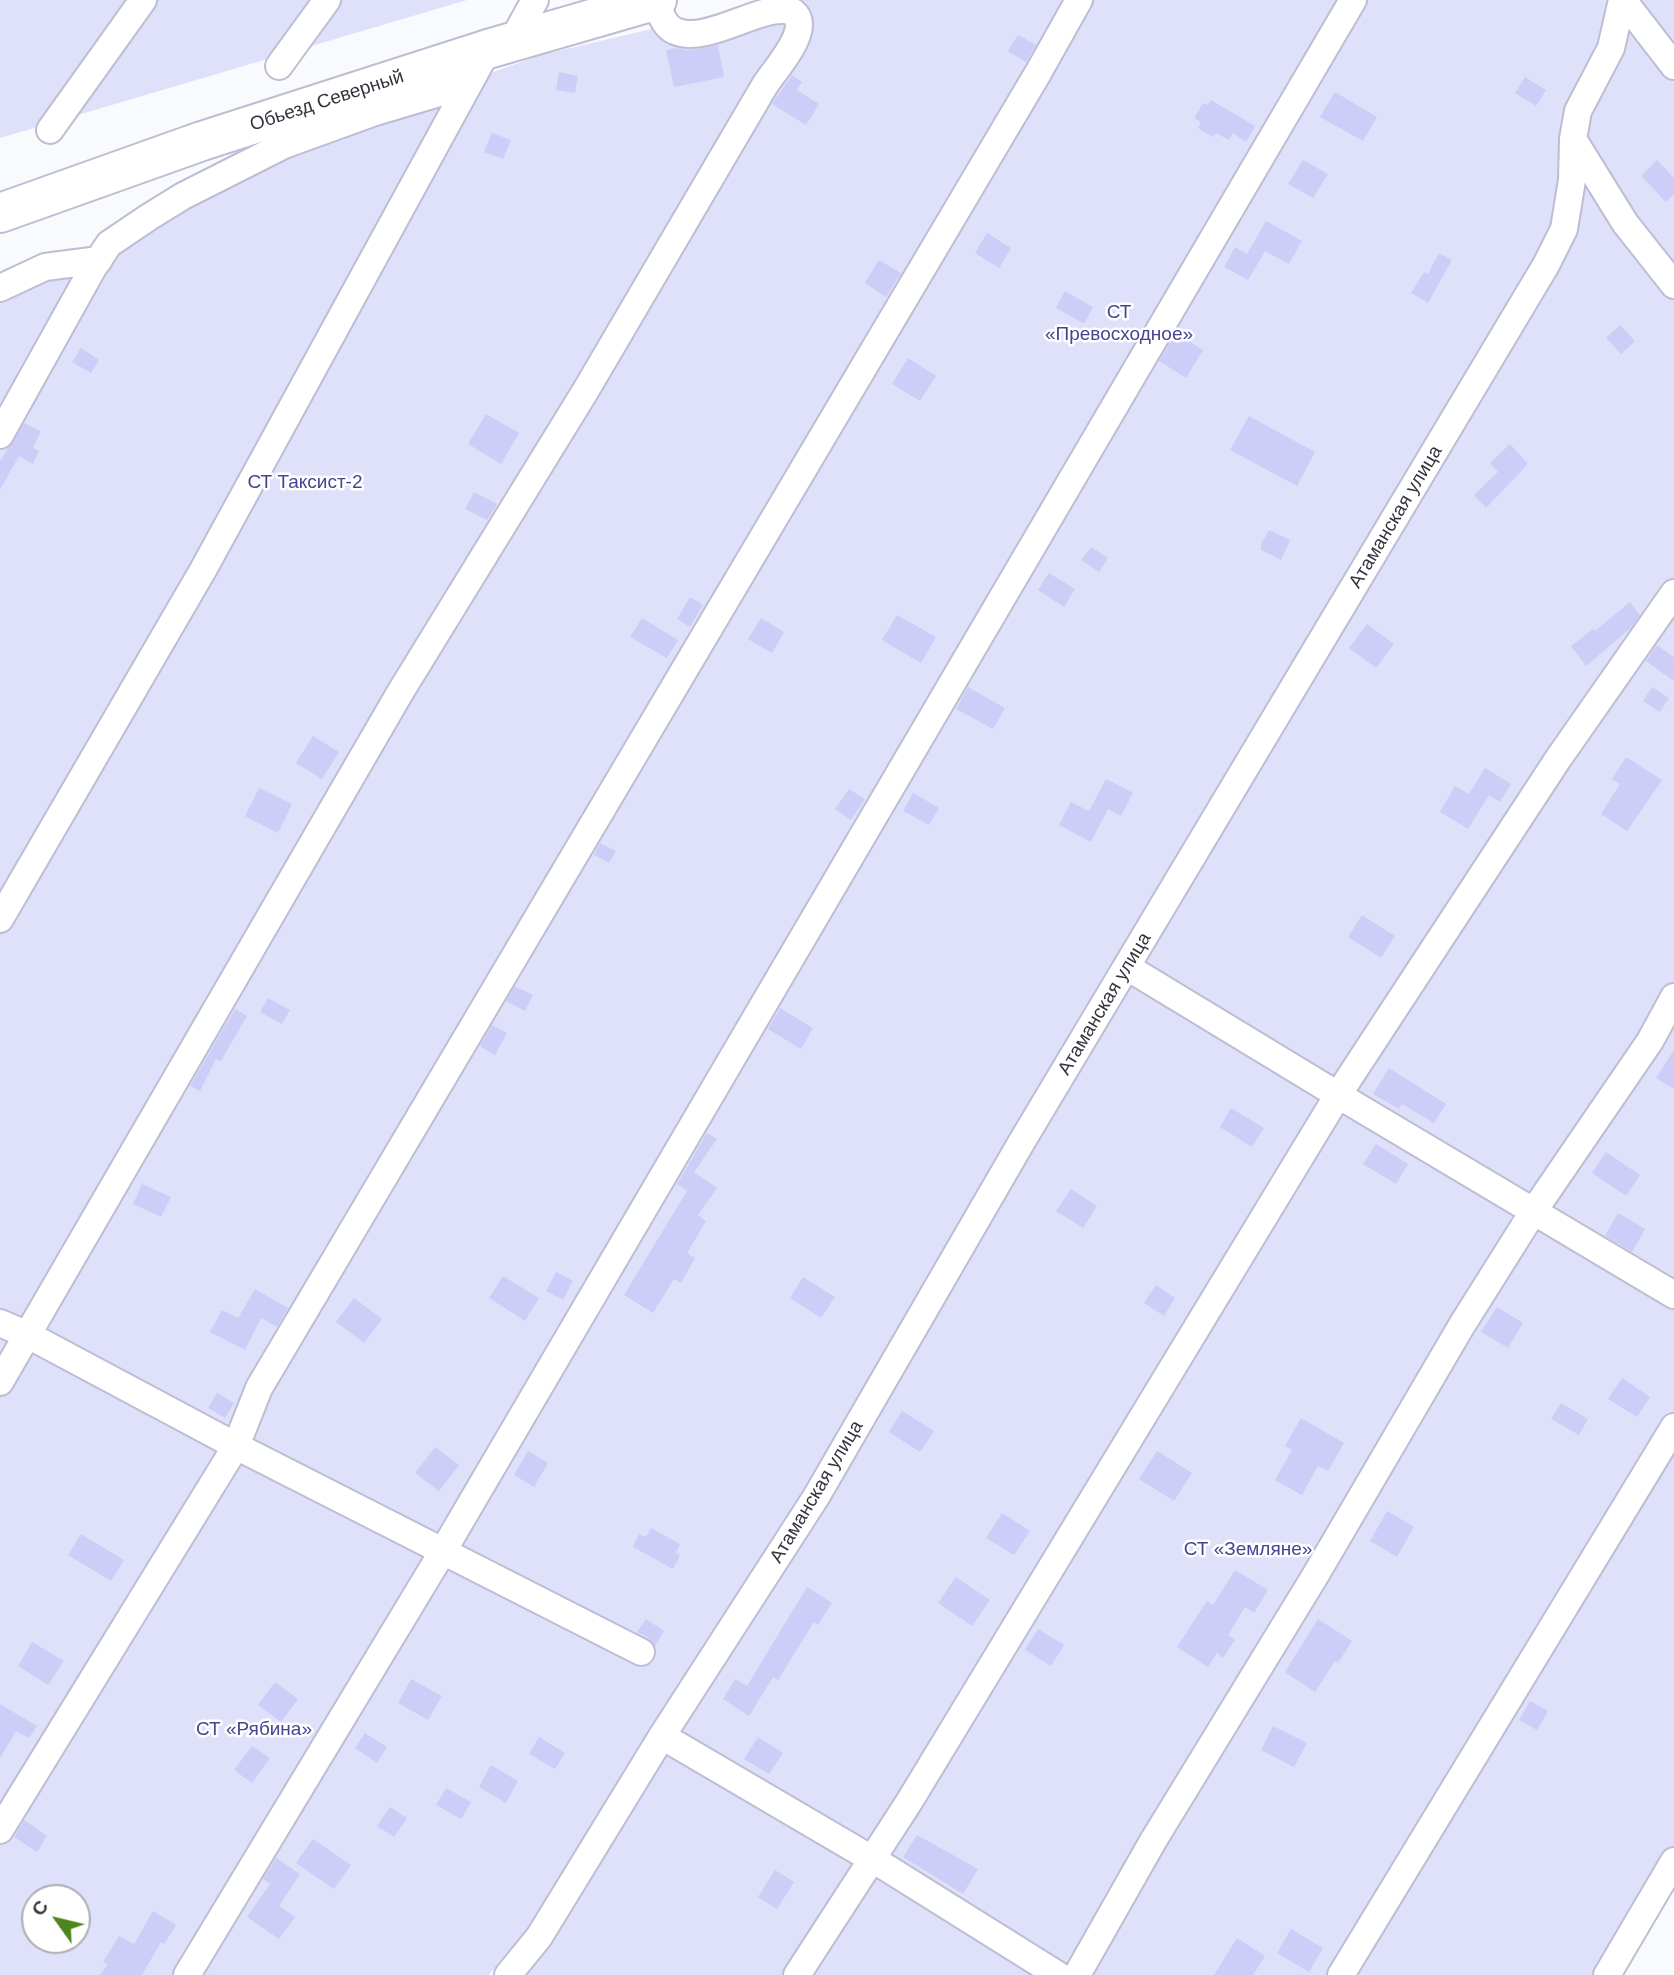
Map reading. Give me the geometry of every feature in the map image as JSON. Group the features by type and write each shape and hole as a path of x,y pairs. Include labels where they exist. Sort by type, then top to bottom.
{"highway":[{"name":"Обьезд Северный","path":"0,213 202,141 500,46 656,0"}],"street":[{"path":"50,130 143,0"},
{"path":"279,66 327,0"},
{"path":"0,919 203,570 469,84 535,0"},
{"path":"0,1382 401,691 586,390 765,85 797,38 801,27 792,10 782,5 764,8 700,32 676,32 666,25 656,0"},
{"path":"0,1830 236,1446 266,1376 1079,0"},
{"path":"187,1975 443,1551 1353,0"},
{"path":"1622,0 1674,66"},
{"name":"Атаманская улица","path":"509,1975 539,1937 662,1737 816,1497 1021,1143 1546,265 1564,229 1572,180 1573,139 1578,111 1611,48 1622,0"},
{"path":"0,435 109,244 183,196 284,145 375,112 469,84"},
{"path":"1573,139 1625,223 1674,285"},
{"path":"0,288 45,267 99,260"},
{"path":"797,1975 909,1802 1338,1095 1558,759 1674,593"},
{"path":"1127,967 1674,1295"},
{"path":"1077,1975 1153,1841 1315,1576 1462,1325 1533,1212 1650,1041 1674,997"},
{"path":"0,1323 28,1335 236,1446 640,1652"},
{"path":"1341,1975 1674,1427"},
{"path":"662,1737 887,1868 1058,1975"},
{"path":"1606,1975 1674,1861"}],"green space":[{"path":"0,0 467,0 0,138"},
{"path":"774,0 1607,0 1674,82 1674,1871 1609,1975 516,1975 503,1957 489,1975 0,1975 0,285 109,246 336,128 541,55"},
{"path":"1637,0 1674,0 1674,47"}],"building":[{"path":"1018,35 1036,45 1026,62 1008,51"},
{"path":"718,45 724,77 674,87 666,50 689,50"},
{"path":"559,72 578,76 575,93 556,90"},
{"path":"792,75 802,82 797,90 819,104 806,125 772,104"},
{"path":"1525,77 1546,90 1536,106 1515,93"},
{"path":"1335,92 1377,117 1363,141 1320,117"},
{"path":"1211,100 1255,126 1246,142 1233,133 1229,140 1216,133 1213,137 1198,128 1201,122 1194,118 1203,103 1208,105"},
{"path":"492,133 511,140 503,159 484,152"},
{"path":"1303,160 1328,174 1313,198 1288,184"},
{"path":"1657,160 1674,178 1674,194 1666,202 1641,176"},
{"path":"1266,221 1302,241 1289,264 1265,251 1248,280 1224,267 1235,247 1247,254"},
{"path":"987,233 1011,248 999,268 975,253"},
{"path":"1439,253 1452,260 1428,303 1411,293 1424,272 1428,274"},
{"path":"879,260 901,273 886,297 865,283"},
{"path":"1065,291 1093,307 1084,324 1056,308"},
{"path":"1620,325 1635,341 1621,354 1606,338"},
{"path":"1176,333 1203,350 1186,378 1159,361"},
{"path":"81,348 99,360 91,373 72,362"},
{"path":"908,358 936,376 920,401 892,384"},
{"path":"486,414 519,433 501,464 468,444"},
{"path":"1249,416 1315,452 1297,486 1230,450"},
{"path":"24,423 41,431 33,448 39,451 33,464 19,456 0,490 0,461"},
{"path":"1510,444 1528,464 1486,508 1474,495 1498,472 1490,463"},
{"path":"474,492 497,504 487,520 465,509"},
{"path":"1269,530 1290,540 1281,560 1261,550 1261,544"},
{"path":"1091,547 1108,558 1099,572 1081,560"},
{"path":"1049,573 1075,589 1064,607 1038,590"},
{"path":"690,597 703,605 690,627 677,619"},
{"path":"1630,602 1640,615 1631,628 1586,666 1571,646 1593,629 1595,631"},
{"path":"897,615 936,637 921,663 882,640"},
{"path":"642,618 678,640 667,658 630,637"},
{"path":"761,618 784,632 772,653 748,639"},
{"path":"1367,624 1394,644 1376,668 1349,648"},
{"path":"1657,645 1674,657 1674,681 1646,661"},
{"path":"968,687 1005,708 993,729 956,709"},
{"path":"1652,687 1669,698 1660,712 1643,701"},
{"path":"313,736 339,752 322,779 296,763"},
{"path":"1626,757 1662,780 1627,831 1601,814 1620,784 1612,779"},
{"path":"1485,768 1511,784 1500,802 1489,795 1468,829 1440,812 1455,786 1469,794"},
{"path":"1106,779 1133,793 1121,816 1108,809 1091,842 1059,825 1071,802 1089,811"},
{"path":"259,788 292,804 278,833 245,816"},
{"path":"849,789 865,799 851,820 835,809"},
{"path":"913,793 939,808 929,825 903,811"},
{"path":"600,843 616,851 609,863 594,855"},
{"path":"1362,915 1395,936 1381,958 1348,937"},
{"path":"515,986 533,995 525,1011 506,1001"},
{"path":"268,998 290,1010 282,1024 260,1012"},
{"path":"780,1008 813,1028 801,1049 768,1029"},
{"path":"235,1009 247,1016 221,1061 216,1059 200,1091 190,1086"},
{"path":"492,1025 507,1033 495,1055 480,1046"},
{"path":"1674,1050 1674,1089 1656,1078"},
{"path":"1389,1068 1446,1104 1434,1123 1402,1104 1399,1109 1373,1094"},
{"path":"1231,1108 1264,1128 1252,1147 1220,1127"},
{"path":"707,1133 717,1139 694,1172 717,1188 698,1215 706,1221 687,1253 695,1258 681,1283 674,1279 653,1313 624,1295 687,1191 677,1184"},
{"path":"1376,1144 1408,1164 1396,1184 1363,1164"},
{"path":"1606,1152 1640,1175 1626,1196 1592,1173"},
{"path":"142,1184 171,1197 161,1217 133,1204"},
{"path":"1071,1189 1097,1206 1083,1228 1056,1211"},
{"path":"1618,1213 1645,1229 1632,1252 1605,1236"},
{"path":"556,1272 573,1281 563,1300 546,1291"},
{"path":"503,1276 539,1298 525,1321 489,1298"},
{"path":"803,1277 835,1297 821,1318 790,1298"},
{"path":"1156,1285 1175,1298 1164,1316 1144,1303"},
{"path":"255,1289 288,1308 277,1327 261,1318 245,1350 210,1332 222,1310 238,1318"},
{"path":"354,1298 382,1319 364,1343 336,1322"},
{"path":"1497,1307 1523,1323 1508,1348 1481,1332"},
{"path":"1622,1378 1650,1397 1637,1417 1608,1399"},
{"path":"217,1393 234,1403 225,1418 208,1408"},
{"path":"1561,1403 1588,1419 1579,1435 1551,1419"},
{"path":"902,1411 934,1431 920,1452 889,1432"},
{"path":"1301,1418 1344,1443 1328,1471 1318,1466 1302,1495 1275,1480 1292,1450 1285,1446"},
{"path":"435,1447 459,1465 439,1491 415,1473"},
{"path":"528,1451 548,1463 534,1487 514,1475"},
{"path":"1157,1451 1192,1473 1174,1501 1139,1479"},
{"path":"1387,1511 1414,1527 1397,1557 1370,1541"},
{"path":"1002,1513 1030,1531 1014,1555 986,1538"},
{"path":"651,1528 680,1544 676,1553 680,1555 673,1569 633,1547 639,1534 646,1537"},
{"path":"81,1534 124,1560 111,1581 68,1555"},
{"path":"1235,1570 1268,1590 1254,1613 1245,1607 1228,1635 1235,1640 1223,1658 1217,1653 1208,1667 1177,1647 1207,1601 1213,1605"},
{"path":"956,1577 990,1600 972,1626 938,1603"},
{"path":"807,1587 832,1603 818,1625 814,1622 778,1680 773,1677 749,1716 723,1699 735,1679 747,1686"},
{"path":"646,1619 664,1631 655,1646 649,1638 637,1632"},
{"path":"1318,1619 1352,1641 1315,1692 1285,1672"},
{"path":"1038,1629 1064,1645 1051,1666 1025,1650"},
{"path":"32,1642 64,1661 48,1685 18,1666"},
{"path":"411,1679 442,1696 428,1720 398,1703"},
{"path":"275,1682 298,1699 281,1722 258,1705"},
{"path":"1530,1701 1548,1711 1537,1730 1519,1720"},
{"path":"0,1704 37,1726 29,1738 16,1731 0,1758"},
{"path":"1273,1726 1307,1743 1294,1767 1261,1750"},
{"path":"365,1733 387,1747 377,1763 355,1748"},
{"path":"539,1737 565,1753 555,1769 529,1754"},
{"path":"758,1737 783,1753 769,1774 744,1759"},
{"path":"252,1746 270,1758 252,1783 234,1770"},
{"path":"491,1765 518,1781 506,1803 479,1787"},
{"path":"446,1788 471,1802 461,1819 436,1805"},
{"path":"390,1807 407,1818 394,1837 377,1826"},
{"path":"24,1820 47,1836 37,1852 14,1837"},
{"path":"917,1835 978,1869 963,1894 903,1857"},
{"path":"313,1839 351,1865 334,1889 296,1863"},
{"path":"276,1858 300,1874 279,1906 295,1917 279,1939 247,1917 270,1884 263,1879"},
{"path":"775,1870 794,1882 777,1909 758,1897"},
{"path":"153,1911 176,1925 164,1944 161,1942 142,1975 100,1975 108,1964 103,1962 119,1936 134,1944"},
{"path":"1291,1929 1323,1948 1309,1972 1277,1953"},
{"path":"1237,1938 1265,1956 1253,1975 1214,1975"}],"park label":[{"name":"СТ «Превосходное»","path":"1119,324"},
{"name":"СТ Таксист-2","path":"305,483"},
{"name":"СТ «Земляне»","path":"1248,1550"},
{"name":"СТ «Рябина»","path":"254,1730"}]}
